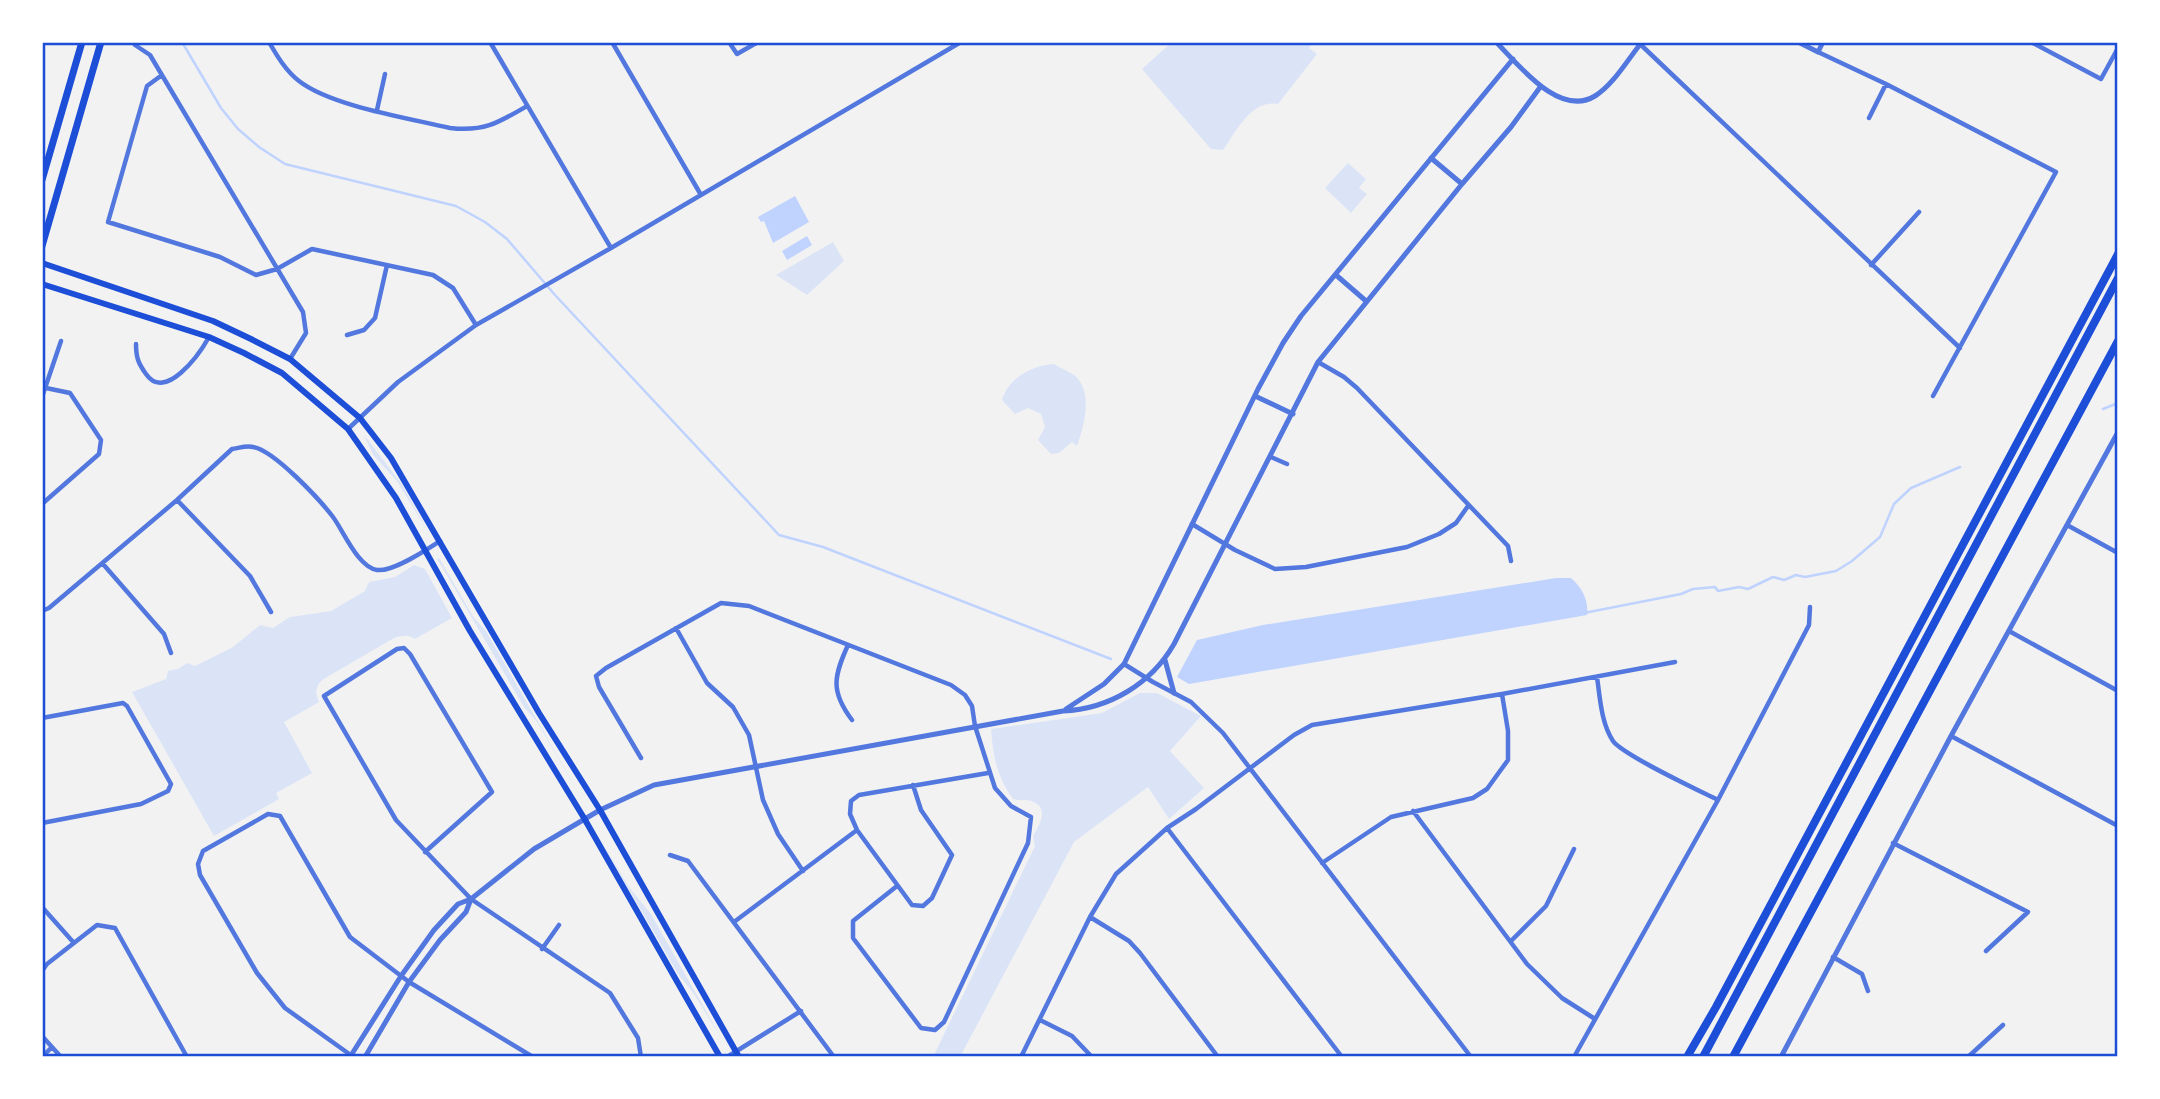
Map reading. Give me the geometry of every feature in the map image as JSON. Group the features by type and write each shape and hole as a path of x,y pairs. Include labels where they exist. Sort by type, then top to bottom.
{"highway":[{"path":"1687,1057 2118,254"},
{"path":"1703,1057 2118,278"},
{"path":"1733,1057 2118,341"}],"main road":[{"path":"42,180 82,42"},
{"path":"42,246 101,42"},
{"path":"42,263 213,321 290,359 360,418 391,458 441,541 540,713 600,810 737,1054"},
{"path":"42,284 209,337 282,373 348,429 391,490 470,631 584,818 720,1057"}],"street":[{"path":"269,42 297,80 321,95 377,110 468,130 485,128 527,106"},
{"path":"491,42 611,248"},
{"path":"612,42 701,195"},
{"path":"729,42 737,54 758,42"},
{"path":"348,429 398,382 476,325 961,42"},
{"path":"1496,42 1541,86 1567,101 1585,101 1594,97 1605,88 1641,43 1960,348"},
{"path":"1798,42 2056,172 1933,396"},
{"path":"1818,52 1823,42"},
{"path":"2031,42 2101,79 2118,48"},
{"path":"135,45 150,55 303,312 306,333 290,359"},
{"path":"1063,711 1104,684 1125,664 1255,396 1300,316 1513,59"},
{"path":"377,110 385,74"},
{"path":"162,75 147,86 108,222 220,257 256,275 277,269 312,249 433,275 453,288 476,325"},
{"path":"1869,118 1886,84"},
{"path":"533,1057 409,982 401,976 350,937 280,816 268,814 203,851 198,864 200,875 257,973 285,1008 352,1057 401,976 434,930 458,904 471,899 534,849 600,810 654,785 1094,707 1114,699 1146,679 1165,660 1227,544 1318,362 1511,127 1541,86"},
{"path":"1431,158 1462,184"},
{"path":"1871,265 1919,212"},
{"path":"346,335 364,330 375,318 387,265"},
{"path":"1336,275 1366,301"},
{"path":"136,344 137,361 151,382 160,384 169,382 200,354 209,337"},
{"path":"42,397 61,341"},
{"path":"1318,362 1357,388 1508,546 1511,561"},
{"path":"42,504 99,454 101,440 70,393 46,388"},
{"path":"1255,396 1293,414"},
{"path":"1781,1057 1951,736 2118,432"},
{"path":"42,611 103,564 232,449 252,446 269,452 316,496 334,518 362,562 371,568 380,571 390,569 441,541"},
{"path":"1271,457 1287,464"},
{"path":"177,500 250,576 271,612"},
{"path":"1192,524 1275,569 1306,567 1407,547 1439,534 1456,523 1468,506"},
{"path":"2067,525 2118,553"},
{"path":"103,564 164,634 170,653"},
{"path":"641,758 599,687 596,676 721,603 749,606 958,690 972,706 988,773 995,788 1011,806 1031,817 1028,843 944,1022 935,1030 921,1028 853,938 853,922 897,886"},
{"path":"1574,1057 1718,800 1808,625 1810,607"},
{"path":"676,628 708,683 733,707 749,735 763,800 778,834 803,872"},
{"path":"2009,631 2118,691"},
{"path":"848,645 835,677 836,691 852,720"},
{"path":"425,852 492,792 404,648 397,649 327,692 324,696 331,710 396,820 425,852 471,899 610,993 638,1038 641,1057"},
{"path":"1165,660 1174,693"},
{"path":"1021,1057 1090,917 1116,874 1167,828 1294,735 1312,725 1675,662"},
{"path":"1125,664 1203,711 1251,768 1471,1057"},
{"path":"1597,677 1601,708 1614,742 1630,754 1718,800"},
{"path":"1322,863 1391,817 1473,798 1487,789 1508,760 1508,731 1502,694"},
{"path":"42,718 123,703 171,784 168,791 141,804 42,822"},
{"path":"1951,736 2118,826"},
{"path":"913,785 921,810 952,855 927,904 923,906 912,905 897,886 857,830 849,806 854,797 913,785 988,773"},
{"path":"1413,811 1527,964 1562,998 1595,1019"},
{"path":"1167,828 1342,1057"},
{"path":"734,922 857,830"},
{"path":"1893,844 2028,912 1986,951"},
{"path":"1511,941 1546,906 1574,849"},
{"path":"670,855 688,861 834,1057"},
{"path":"365,1057 409,982 440,940 466,912 471,899"},
{"path":"42,907 74,943"},
{"path":"1090,917 1129,941 1218,1057"},
{"path":"42,971 97,925 116,928 187,1057"},
{"path":"542,949 559,925"},
{"path":"1832,957 1862,974 1868,991"},
{"path":"727,1057 737,1054 800,1012"},
{"path":"1040,1020 1072,1036 1092,1057"},
{"path":"1968,1057 2003,1025"},
{"path":"42,1036 61,1057"},
{"path":"42,1057 52,1047"}],"shaded area":[{"path":"1172,42 1313,42 1309,48 1317,54 1278,104 1268,104 1252,112 1223,150 1211,149 1142,69"},
{"path":"1348,163 1366,179 1359,188 1367,194 1351,213 1325,188"},
{"path":"833,242 844,261 807,295 776,275"},
{"path":"1054,364 1074,375 1080,382 1086,399 1086,409 1077,446 1072,442 1059,453 1051,454 1038,440 1045,427 1041,414 1028,408 1015,414 1002,400 1010,385 1022,374"},
{"path":"364,435 401,483 430,535 397,481 373,455"},
{"path":"439,558 474,618 486,631 580,795 537,722 524,707 437,559"},
{"path":"414,565 425,569 452,618 415,639 407,636 394,638 322,680 316,693 319,702 284,722 312,773 276,793 279,799 214,836 132,692 166,679 168,671 187,663 195,666 233,647 260,625 273,628 290,617 331,611 365,591 369,582 395,577"},
{"path":"1140,693 1157,693 1201,716 1170,751 1204,788 1169,819 1148,787 1074,842 960,1057 933,1057 1035,846 1033,836 1042,817 1037,804 1029,800 1013,799 1003,783 993,748 991,729 1102,713"},
{"path":"598,836 629,887 651,914 723,1041 694,994 678,974"}],"water":[{"path":"795,196 809,222 773,243 764,221 761,222 758,217"},
{"path":"807,236 812,245 787,260 782,251"},
{"path":"1556,578 1571,578 1578,586 1586,600 1587,615 1189,684 1177,677 1197,640 1263,625"}],"waterway":[{"path":"182,42 221,108 238,129 285,164 456,206 485,222 507,239 555,295 779,535 823,547 1111,659"},
{"path":"2103,409 2118,403"},
{"path":"1584,613 1681,594 1693,589 1748,589 1773,577 1784,580 1796,575 1805,577 1836,571 1880,537 1894,504 1911,488 1960,467"}]}
